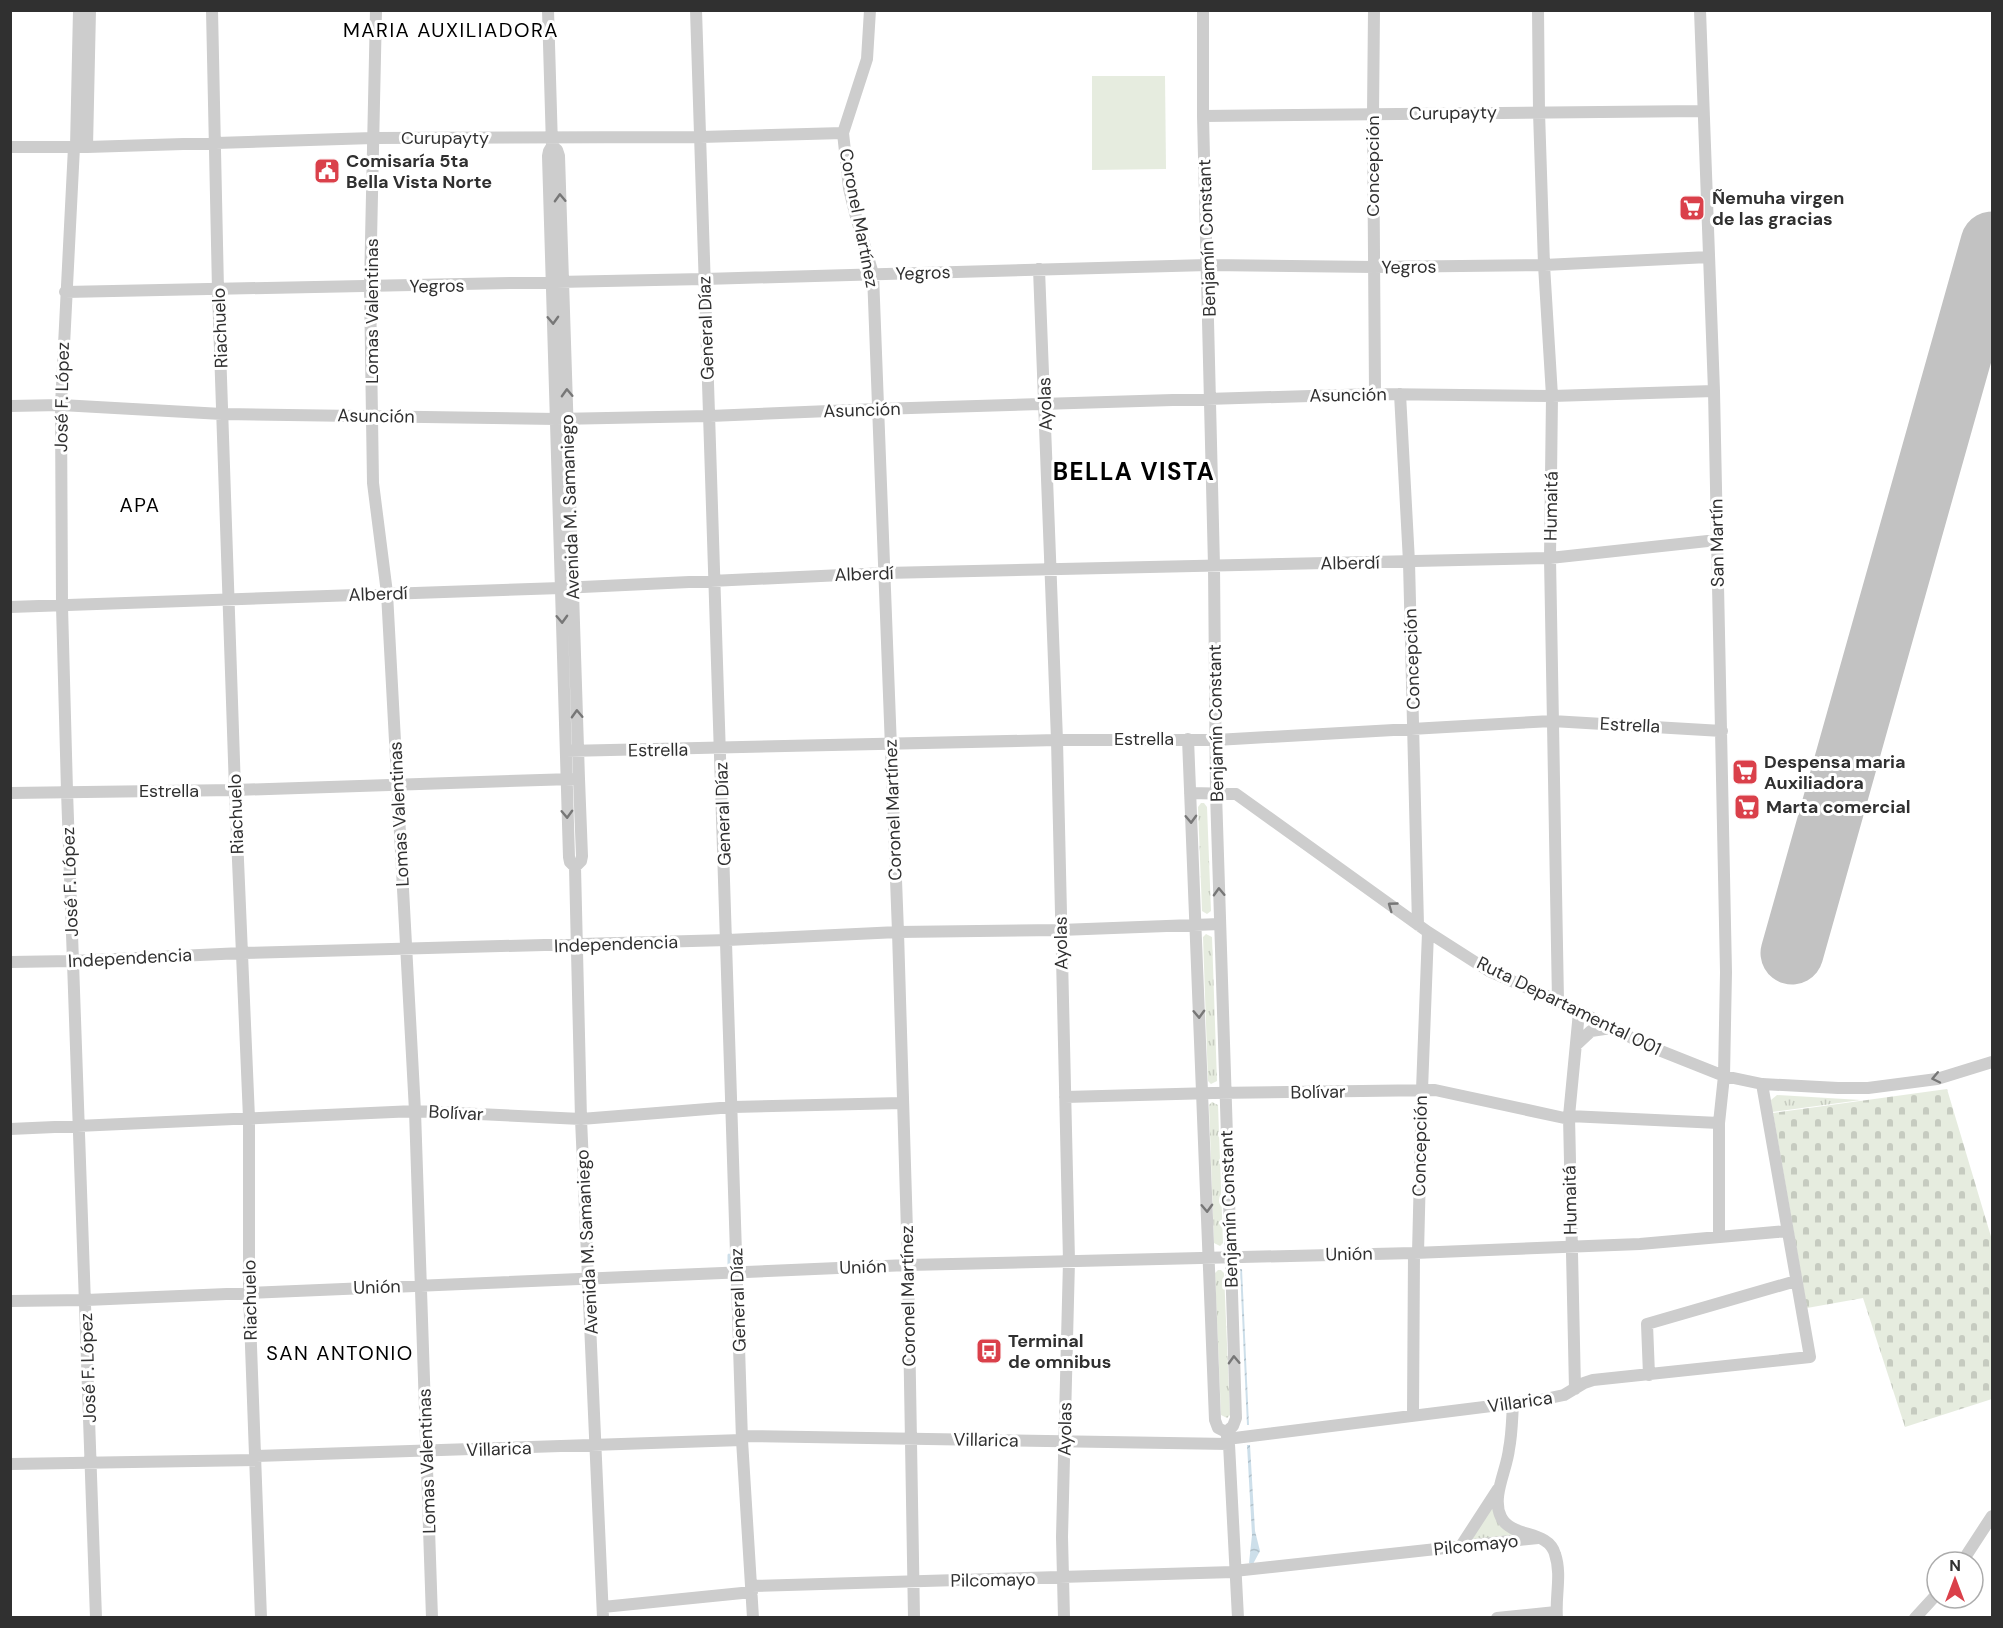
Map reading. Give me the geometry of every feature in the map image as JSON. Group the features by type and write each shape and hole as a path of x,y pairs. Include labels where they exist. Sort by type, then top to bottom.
{"street":[{"path":"79,10 79,147"},
{"path":"79,147 90,10"},
{"name":"Riachuelo","path":"212,10 222,414 249,1118 249,1292 261,1617"},
{"name":"Lomas Valentinas","path":"376,10 370,287 373,483 387,593 415,1111 432,1617"},
{"name":"Avenida M. Samaniego","path":"548,10 552,142 559,156 557,283 572,751 582,856 581,861 575,867 581,1119 590,1277 603,1612"},
{"name":"General Díaz","path":"696,10 710,416 715,749 731,1272 746,1591 753,1617"},
{"name":"Coronel Martínez","path":"870,10 867,59 843,133 849,188 873,274 898,932 908,1265 914,1617"},
{"name":"Benjamín Constant","path":"1203,10 1216,793 1226,1093 1237,1257 1236,1418 1227,1438 1238,1617"},
{"name":"Concepción","path":"1374,10 1375,394"},
{"name":"Humaitá","path":"1538,10 1544,265 1552,396 1550,558 1558,1001"},
{"name":"San Martín","path":"1700,10 1714,391 1726,972 1724,1076 1719,1123 1719,1237"},
{"name":"Curupayty","path":"1203,116 1703,111"},
{"name":"Curupayty","path":"10,147 374,138 552,142 843,133"},
{"name":"José F. López","path":"79,147 65,292 60,405 62,606 96,1617"},
{"name":"Yegros","path":"65,292 557,283 1208,265 1374,267 1544,265 1708,257"},
{"name":"Ayolas","path":"1039,269 1057,740 1069,1261 1061,1578 1064,1617"},
{"name":"Asunción","path":"10,406 60,405 222,414 562,419 1375,394 1552,396 1714,391"},
{"name":"Concepción","path":"1400,394 1423,929 1422,1090 1413,1416"},
{"name":"Alberdí","path":"10,607 567,588 885,573 1550,558 1717,540"},
{"name":"Estrella","path":"572,751 1057,740 1216,740 1413,727 1552,721 1722,731"},
{"name":"Benjamín Constant","path":"1188,739 1215,1420 1218,1428 1227,1438"},
{"name":"Estrella","path":"10,793 235,790 573,779"},
{"name":"Ruta Departamental 001","path":"1190,793 1236,794 1423,929 1490,971 1558,1001 1646,1046 1724,1076 1762,1084 1868,1088 1937,1079 1992,1062"},
{"name":"Independencia","path":"10,962 242,953 721,941 898,932 1060,930 1220,924"},
{"name":"Humaitá","path":"1575,1389 1569,1118 1579,1012"},
{"path":"1576,1044 1591,1031 1611,1028"},
{"path":"1649,1375 1647,1324 1796,1281 1762,1084"},
{"name":"Bolívar","path":"1065,1097 1435,1090 1569,1118 1719,1123"},
{"name":"Bolívar","path":"10,1129 415,1111 581,1119 726,1108 902,1103"},
{"name":"Unión","path":"10,1301 86,1300 908,1265 1416,1253 1640,1244 1787,1231"},
{"name":"Villarica","path":"10,1464 256,1458 738,1439 1065,1442 1249,1436 1513,1404 1564,1395 1593,1380 1810,1357 1796,1281"},
{"path":"1497,1617 1556,1615 1559,1580 1557,1558 1550,1543 1521,1532 1503,1520 1498,1508 1509,1450 1513,1404"},
{"path":"1461,1546 1502,1483"},
{"path":"1970,1550 1992,1516"},
{"name":"Pilcomayo","path":"603,1612 746,1591 912,1582 1250,1570 1538,1538"}],"green space":[{"path":"1092,76 1165,76 1166,169 1092,170"},
{"path":"1201,803 1207,807 1211,911 1207,914 1202,911 1198,807"},
{"path":"1206,934 1212,937 1217,1081 1211,1084 1208,1081 1203,937"},
{"path":"1947,1089 1992,1240 1992,1399 1905,1427 1863,1298 1807,1308 1773,1113"},
{"path":"1777,1095 1861,1100 1772,1112 1771,1100"},
{"path":"1212,1102 1218,1105 1223,1243 1220,1246 1214,1243 1209,1105"},
{"path":"1218,1270 1224,1273 1230,1415 1227,1418 1221,1415 1215,1273"},
{"path":"1495,1499 1517,1535 1472,1541 1471,1537"}],"water":[{"path":"1240,1269 1242,1269 1249,1425 1247,1425"},
{"path":"1247,1445 1250,1445 1255,1531 1260,1551 1253,1564 1249,1563 1252,1535"}],"waterway":[{"path":"729,1255 729,1270"}],"runway":[{"path":"1792,953 1992,243"}],"place":[{"name":"Comisaría 5ta Bella Vista Norte","path":"327,171"},
{"name":"Ñemuha virgen de las gracias","path":"1692,208"},
{"name":"Despensa maria Auxiliadora","path":"1745,772"},
{"name":"Marta comercial","path":"1747,807"},
{"name":"Terminal de omnibus","path":"989,1351"}],"district":[{"name":"MARIA AUXILIADORA","path":"451,30"},
{"name":"BELLA VISTA","path":"1134,472"},
{"name":"APA","path":"140,505"},
{"name":"SAN ANTONIO","path":"340,1353"}]}
